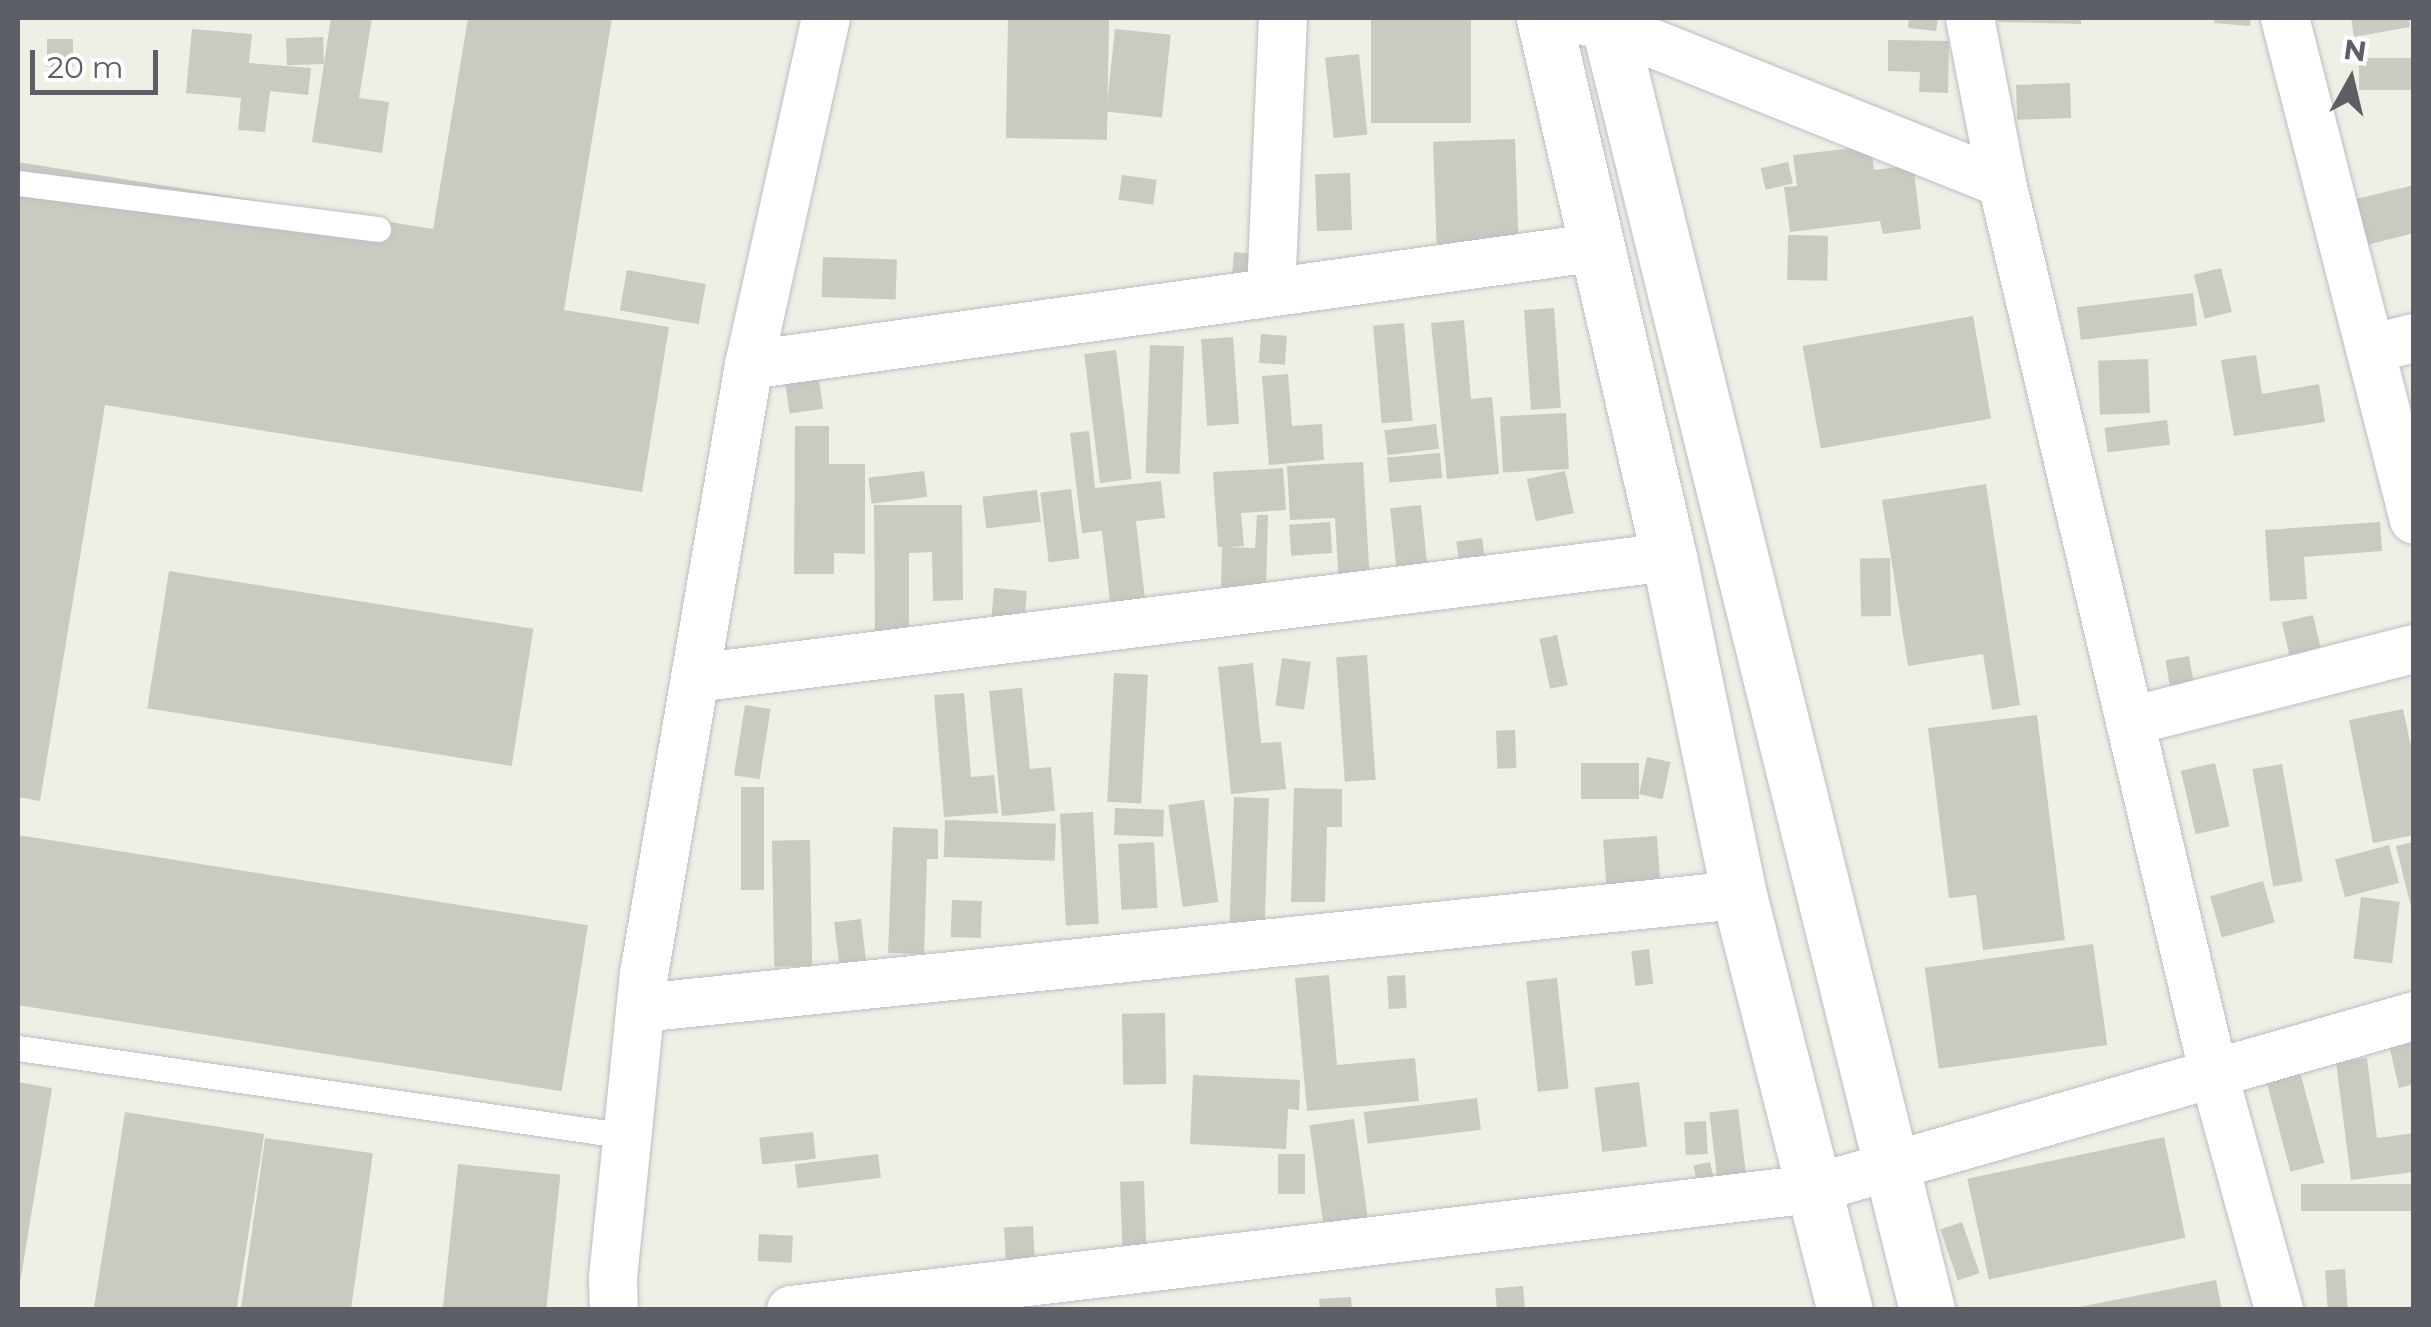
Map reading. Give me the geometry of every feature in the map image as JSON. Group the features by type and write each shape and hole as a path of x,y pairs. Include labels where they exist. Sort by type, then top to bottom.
{"street":[{"path":"614,1310 613,1278 641,1008 749,365 826,18"},
{"path":"1272,292 1283,18"},
{"path":"1544,18 1669,557 1739,894 1845,1310"},
{"path":"1970,18 2002,183 2214,1075 2279,1310"},
{"path":"2285,18 2392,344 2414,520"},
{"path":"1595,21 2002,183"},
{"path":"1595,21 1927,1310"},
{"path":"749,365 1599,247"},
{"path":"696,678 1669,557"},
{"path":"2132,721 2414,650"},
{"path":"641,1008 1739,894"},
{"path":"792,1310 1812,1189 2414,1016"}],"lane":[{"path":"18,184 378,229"},
{"path":"18,1048 628,1136"}],"building":[{"path":"331,18 372,18 359,98 389,102 382,153 312,142"},
{"path":"468,18 612,18 564,310 669,327 642,492 105,405 40,801 18,797 18,162 433,229"},
{"path":"1008,18 1109,20 1107,140 1006,138"},
{"path":"1371,18 1471,18 1471,123 1371,123"},
{"path":"1909,18 1938,18 1936,31 1908,28"},
{"path":"1998,18 2081,18 2081,24 1998,22"},
{"path":"2215,18 2251,18 2250,26 2214,23"},
{"path":"2351,18 2409,18 2410,27 2354,37"},
{"path":"192,29 252,34 249,63 311,68 308,95 270,91 265,132 238,130 241,98 186,93"},
{"path":"1115,29 1171,35 1162,117 1106,112"},
{"path":"323,37 324,64 287,65 286,38"},
{"path":"47,39 73,39 73,67 47,67"},
{"path":"1888,40 1949,41 1948,93 1919,92 1920,72 1888,71"},
{"path":"1359,54 1367,135 1334,138 1325,58"},
{"path":"2359,58 2414,58 2414,90 2359,90"},
{"path":"2070,83 2071,118 2017,120 2016,85"},
{"path":"1515,139 1519,256 1437,259 1433,142"},
{"path":"1871,146 1874,170 1913,165 1921,229 1883,234 1880,221 1790,232 1784,187 1797,186 1793,155"},
{"path":"1788,162 1793,183 1766,190 1761,168"},
{"path":"1350,173 1352,230 1317,231 1315,174"},
{"path":"1122,175 1157,180 1153,205 1119,200"},
{"path":"2414,185 2414,233 2363,246 2352,200"},
{"path":"1788,235 1828,236 1827,281 1787,280"},
{"path":"1234,252 1268,255 1265,287 1231,284"},
{"path":"823,257 897,260 896,300 822,297"},
{"path":"2221,268 2232,312 2205,318 2194,275"},
{"path":"627,270 706,284 699,324 620,310"},
{"path":"2193,293 2197,326 2081,340 2077,307"},
{"path":"1554,308 1561,408 1531,410 1524,310"},
{"path":"1973,316 1991,418 1821,448 1803,346"},
{"path":"1464,320 1471,399 1492,397 1499,474 1447,479 1431,323"},
{"path":"1404,323 1413,421 1382,423 1373,326"},
{"path":"1261,334 1287,336 1285,365 1259,363"},
{"path":"1233,337 1239,424 1207,426 1201,339"},
{"path":"1150,345 1184,346 1180,474 1146,473"},
{"path":"1116,350 1132,479 1100,483 1084,354"},
{"path":"2256,355 2262,394 2319,384 2325,422 2234,436 2221,360"},
{"path":"2148,359 2150,413 2100,415 2098,361"},
{"path":"1288,374 1292,426 1322,424 1324,460 1269,465 1262,376"},
{"path":"819,379 823,409 790,413 785,384"},
{"path":"1566,413 1569,469 1503,472 1500,416"},
{"path":"2167,420 2170,445 2108,452 2104,428"},
{"path":"1436,424 1439,449 1387,455 1384,430"},
{"path":"795,426 829,426 829,464 865,464 865,554 834,553 834,574 794,574"},
{"path":"1089,431 1095,488 1161,481 1165,518 1136,521 1145,599 1110,602 1102,531 1082,533 1070,433"},
{"path":"1440,453 1442,478 1389,483 1387,458"},
{"path":"1363,462 1370,584 1339,586 1335,518 1290,520 1287,466"},
{"path":"1283,468 1286,510 1241,513 1244,546 1228,547 1255,548 1257,515 1268,515 1266,588 1221,587 1222,547 1218,547 1213,472"},
{"path":"924,471 927,497 872,504 868,478"},
{"path":"1565,471 1574,513 1536,521 1527,479"},
{"path":"1986,484 2020,705 1992,710 1983,654 1908,666 1882,500"},
{"path":"1071,489 1080,558 1049,562 1040,493"},
{"path":"1037,490 1041,522 986,528 982,497"},
{"path":"874,505 962,505 963,600 933,601 932,552 909,553 909,633 875,633"},
{"path":"1421,505 1429,580 1398,583 1390,508"},
{"path":"1330,522 1332,553 1291,556 1289,525"},
{"path":"2380,522 2382,551 2304,557 2307,599 2270,601 2265,530"},
{"path":"1482,538 1487,573 1461,576 1456,542"},
{"path":"1890,558 1891,616 1861,617 1860,559"},
{"path":"169,571 533,629 512,766 147,708"},
{"path":"994,588 1027,591 1024,619 992,616"},
{"path":"2313,615 2323,659 2292,666 2282,622"},
{"path":"1557,635 1568,685 1550,689 1539,639"},
{"path":"1367,655 1376,780 1345,782 1336,657"},
{"path":"2189,656 2194,685 2170,689 2165,660"},
{"path":"1282,658 1311,662 1304,710 1275,706"},
{"path":"1253,663 1261,743 1281,742 1286,789 1231,794 1218,667"},
{"path":"1114,673 1148,675 1141,804 1107,802"},
{"path":"1022,688 1030,769 1051,767 1055,811 1002,816 989,691"},
{"path":"964,693 971,777 994,775 998,813 944,817 934,695"},
{"path":"745,705 771,709 760,779 734,775"},
{"path":"2403,709 2414,761 2414,835 2373,843 2349,720"},
{"path":"2037,715 2065,940 1983,950 1976,895 1949,898 1928,728"},
{"path":"1515,730 1516,768 1497,769 1496,731"},
{"path":"1647,757 1670,762 1663,799 1639,794"},
{"path":"1581,763 1639,763 1639,799 1581,799"},
{"path":"2215,763 2230,826 2196,834 2181,771"},
{"path":"2282,764 2303,881 2273,886 2252,769"},
{"path":"741,787 764,787 764,890 741,890"},
{"path":"1294,788 1342,789 1342,827 1327,827 1325,902 1291,902"},
{"path":"1234,797 1269,798 1265,923 1230,922"},
{"path":"1204,800 1218,902 1183,907 1168,805"},
{"path":"1115,808 1164,810 1163,837 1114,835"},
{"path":"1093,812 1099,924 1066,926 1060,814"},
{"path":"945,820 1056,824 1055,861 944,857"},
{"path":"893,827 938,829 938,859 927,859 924,954 888,953"},
{"path":"18,835 588,925 562,1091 18,1005"},
{"path":"1657,836 1660,884 1606,888 1603,840"},
{"path":"810,840 812,966 774,967 772,841"},
{"path":"1154,842 1157,908 1122,910 1118,844"},
{"path":"2414,842 2414,911 2412,911 2396,846"},
{"path":"2389,845 2399,883 2345,897 2335,859"},
{"path":"2263,881 2275,922 2222,937 2210,896"},
{"path":"2361,897 2400,902 2392,963 2353,959"},
{"path":"952,900 982,901 981,938 951,937"},
{"path":"861,919 866,961 839,964 834,922"},
{"path":"2093,944 2107,1045 1939,1069 1925,968"},
{"path":"1649,949 1653,984 1635,986 1631,951"},
{"path":"1329,975 1337,1065 1415,1058 1419,1101 1307,1111 1295,978"},
{"path":"1405,975 1407,1008 1389,1009 1387,976"},
{"path":"1557,978 1569,1088 1538,1092 1526,981"},
{"path":"1165,1013 1166,1084 1123,1085 1122,1014"},
{"path":"2414,1039 2414,1084 2399,1088 2389,1045"},
{"path":"2367,1058 2377,1138 2414,1133 2414,1172 2351,1180 2336,1062"},
{"path":"2300,1072 2324,1163 2291,1172 2266,1081"},
{"path":"1193,1075 1300,1080 1299,1110 1288,1109 1286,1149 1190,1144"},
{"path":"18,1082 52,1088 20,1283 18,1282"},
{"path":"1639,1082 1647,1147 1602,1152 1594,1087"},
{"path":"1477,1098 1481,1130 1368,1144 1364,1112"},
{"path":"1738,1109 1749,1200 1720,1204 1709,1113"},
{"path":"125,1112 264,1134 236,1310 94,1310"},
{"path":"1354,1119 1370,1233 1325,1239 1309,1125"},
{"path":"1706,1121 1708,1154 1686,1155 1684,1122"},
{"path":"813,1132 816,1159 762,1164 759,1138"},
{"path":"2164,1137 2185,1238 1989,1280 1967,1179"},
{"path":"265,1138 373,1153 351,1310 241,1310"},
{"path":"878,1154 881,1178 798,1188 795,1164"},
{"path":"1278,1154 1305,1154 1305,1194 1278,1194"},
{"path":"1710,1162 1717,1195 1700,1199 1693,1166"},
{"path":"458,1164 560,1175 546,1310 443,1310"},
{"path":"1144,1181 1146,1251 1122,1252 1120,1182"},
{"path":"2301,1184 2414,1184 2414,1211 2301,1211"},
{"path":"1962,1222 1980,1273 1958,1281 1940,1229"},
{"path":"1033,1226 1035,1269 1006,1270 1004,1228"},
{"path":"759,1234 793,1236 792,1263 758,1261"},
{"path":"2345,1269 2348,1310 2328,1310 2325,1270"},
{"path":"2216,1280 2222,1310 2074,1310 2074,1308"},
{"path":"1523,1286 1525,1310 1497,1310 1495,1288"},
{"path":"1351,1297 1352,1310 1320,1310 1319,1299"}]}
